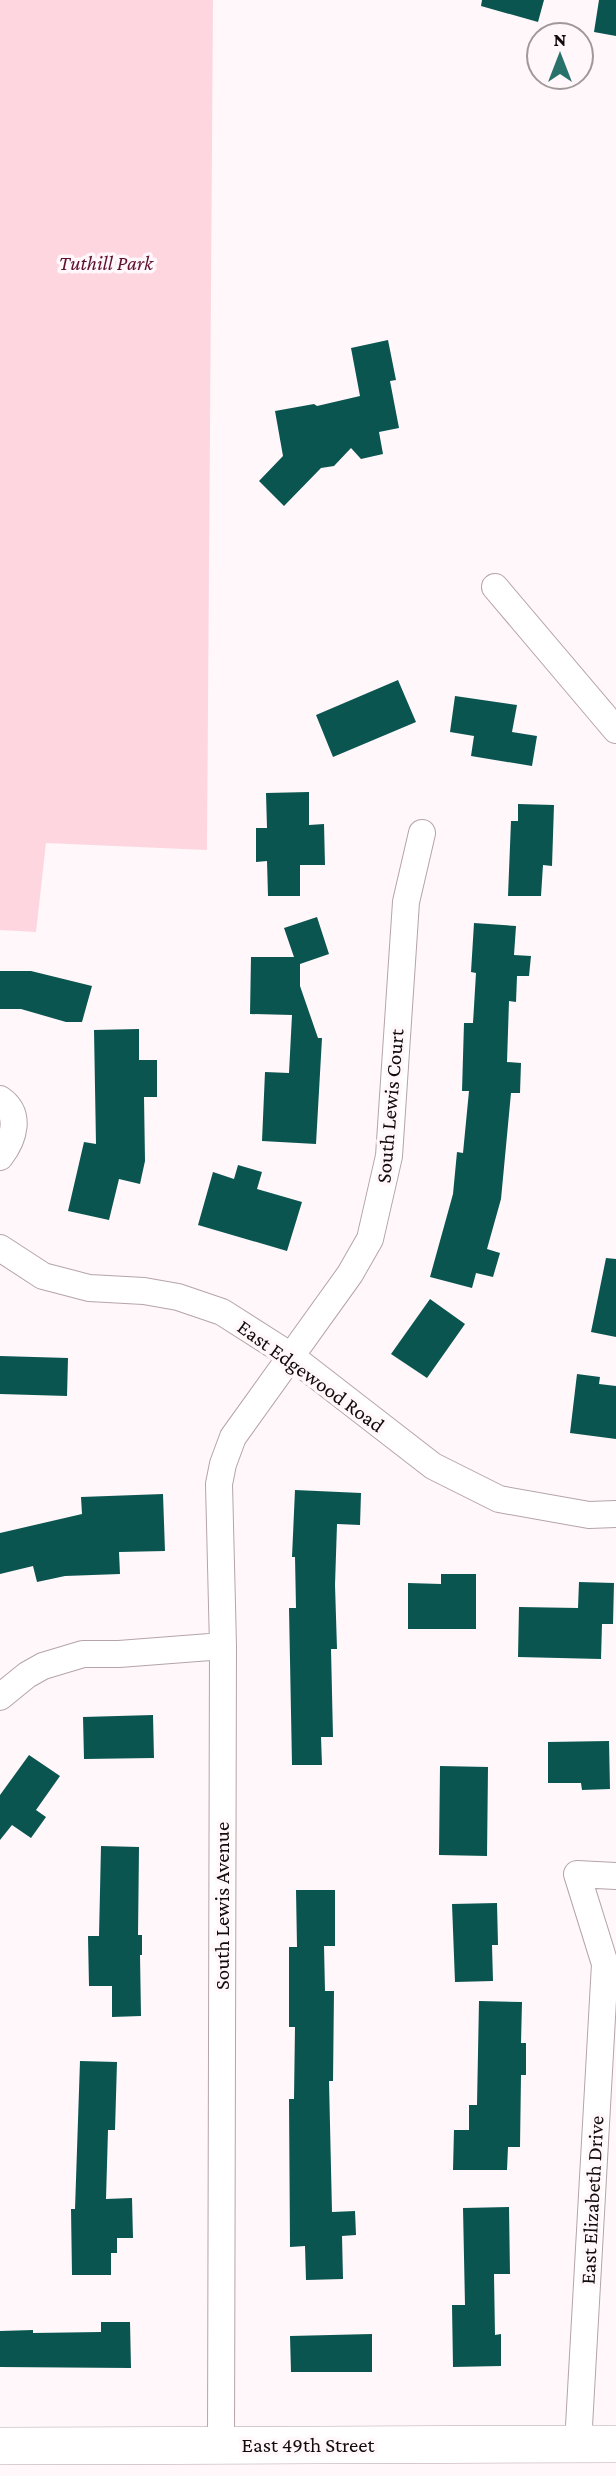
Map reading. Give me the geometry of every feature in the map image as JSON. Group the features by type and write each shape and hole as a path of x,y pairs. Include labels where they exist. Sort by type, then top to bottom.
{"street":[{"path":"495,587 616,730"},
{"name":"South Lewis Court","path":"291,1356 350,1275 369,1239 381,1197 389,1156 406,902 422,833"},
{"path":"0,1099 8,1104 14,1122 13,1136 0,1157"},
{"name":"East Edgewood Road","path":"0,1248 43,1276 89,1288 144,1291 177,1297 222,1312 291,1356 433,1466 499,1499 589,1515 616,1514"},
{"name":"South Lewis Avenue","path":"221,2460 222,1646 219,1484 233,1437 291,1356"},
{"path":"0,1697 43,1666 83,1654 222,1646"},
{"name":"East Elizabeth Drive","path":"578,2444 605,1964 577,1874 616,1876"},
{"name":"East 49th Street","path":"0,2446 221,2460 616,2444"}],"green space":[{"name":"Tuthill Park","path":"0,0 213,0 207,850 46,843 36,932 0,930"}],"building":[{"path":"482,0 544,0 538,21 481,6"},
{"path":"599,0 616,0 616,36 595,32"},
{"path":"388,340 396,380 390,381 399,428 379,432 383,454 361,459 351,448 334,466 321,468 284,506 259,481 283,456 275,411 314,404 317,406 360,396 351,348"},
{"path":"398,680 416,722 333,757 316,715"},
{"path":"455,696 517,705 512,732 537,736 532,766 471,756 474,736 450,732"},
{"path":"309,792 309,825 324,824 325,865 300,865 300,896 268,896 267,861 256,862 256,828 267,828 266,793"},
{"path":"518,804 554,805 552,866 543,865 541,896 508,896 511,821 518,821"},
{"path":"317,917 329,954 300,964 300,986 318,1038 322,1038 316,1144 262,1141 265,1072 289,1073 292,1015 250,1014 251,957 294,957 284,928"},
{"path":"474,923 516,926 514,955 531,956 529,976 517,976 516,1002 509,1001 507,1062 521,1063 520,1093 511,1093 501,1199 487,1249 500,1253 493,1277 476,1273 472,1288 430,1277 453,1194 457,1152 463,1153 469,1091 462,1091 464,1023 473,1023 476,973 471,972"},
{"path":"0,971 31,971 92,986 82,1022 66,1022 21,1009 0,1009"},
{"path":"139,1029 139,1060 157,1060 157,1097 144,1097 145,1161 140,1184 119,1179 109,1220 68,1211 84,1142 96,1144 94,1030"},
{"path":"238,1165 262,1172 257,1189 302,1202 287,1251 198,1225 213,1172 234,1179"},
{"path":"606,1258 616,1259 616,1337 591,1332"},
{"path":"430,1299 465,1324 427,1378 391,1354"},
{"path":"0,1356 68,1358 67,1396 0,1394"},
{"path":"577,1374 600,1377 599,1384 616,1386 616,1439 570,1433"},
{"path":"295,1490 361,1493 360,1525 337,1524 337,1649 331,1649 333,1737 321,1737 322,1765 292,1765 289,1608 296,1608 295,1557 292,1557"},
{"path":"163,1494 165,1551 119,1552 120,1574 65,1576 37,1582 33,1566 0,1574 0,1533 82,1514 81,1497"},
{"path":"441,1574 476,1574 476,1629 408,1629 408,1583 441,1584"},
{"path":"579,1582 614,1583 613,1624 602,1624 601,1659 518,1657 519,1607 578,1608"},
{"path":"153,1715 154,1758 84,1759 83,1717"},
{"path":"609,1741 610,1789 582,1790 581,1783 548,1783 548,1742"},
{"path":"29,1755 60,1776 36,1810 46,1817 31,1838 12,1825 0,1840 0,1795"},
{"path":"440,1766 488,1767 487,1856 439,1855"},
{"path":"101,1846 139,1847 141,2016 112,2017 112,1986 89,1986 88,1936 99,1936"},
{"path":"296,1890 335,1890 335,1946 324,1946 325,1991 334,1991 333,2081 329,2081 332,2212 355,2211 356,2235 342,2236 343,2279 306,2280 305,2246 290,2247 289,2099 294,2099 295,2027 289,2027 289,1947 297,1947"},
{"path":"497,1903 498,1945 492,1945 493,1981 455,1982 452,1904"},
{"path":"479,2001 522,2002 521,2043 526,2043 526,2075 521,2075 520,2147 508,2147 507,2170 453,2170 454,2130 469,2130 469,2105 477,2105"},
{"path":"80,2061 117,2062 115,2130 108,2130 106,2199 132,2198 133,2238 117,2238 117,2253 111,2253 111,2275 72,2275 71,2209 75,2209"},
{"path":"509,2207 510,2274 494,2274 495,2335 501,2334 501,2366 453,2367 452,2305 465,2305 463,2208"},
{"path":"101,2322 130,2322 131,2368 0,2367 0,2331 101,2332"},
{"path":"372,2334 372,2372 291,2372 290,2336"}]}
